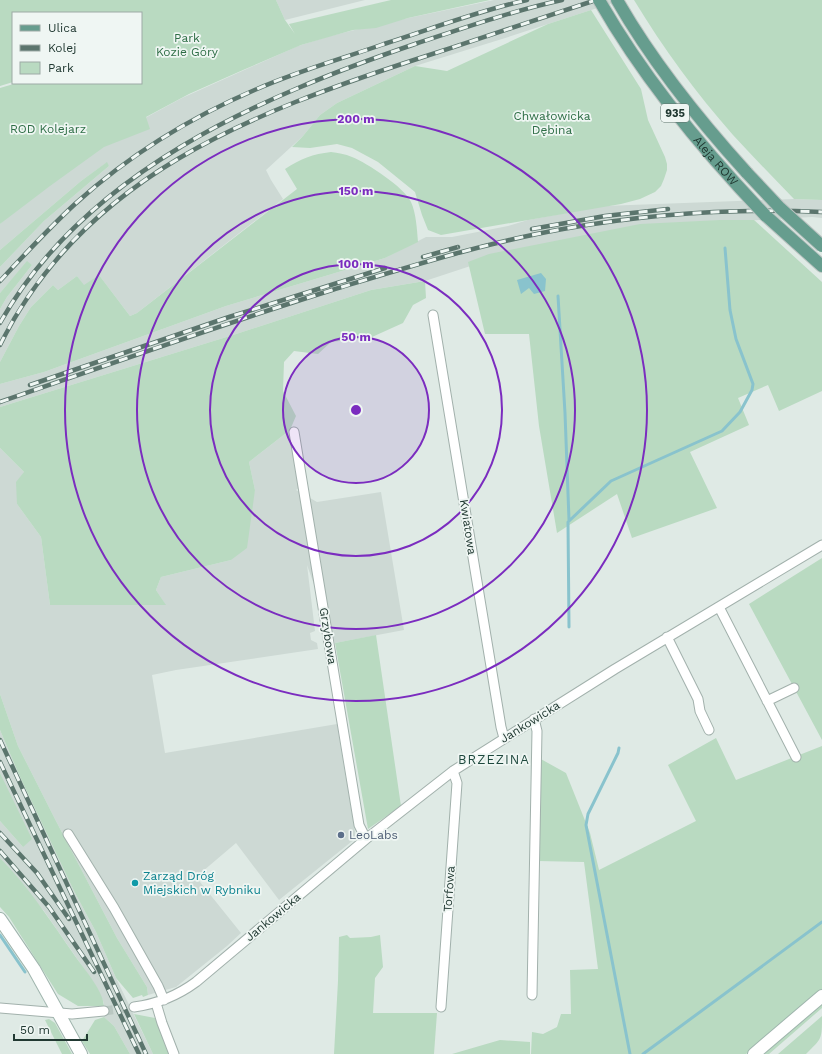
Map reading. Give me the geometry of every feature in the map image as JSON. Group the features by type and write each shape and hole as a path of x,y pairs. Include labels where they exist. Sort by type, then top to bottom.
{"main road":[{"name":"Aleja ROW","path":"599,0 643,69 696,139 765,215 822,266"},
{"name":"Aleja ROW","path":"617,0 656,61 709,130 780,208 822,246"},
{"path":"0,919 28,959 81,1054"},
{"path":"754,1054 822,996"}],"street":[{"name":"Kwiatowa","path":"433,315 504,738"},
{"name":"Grzybowa","path":"294,432 359,825 366,839"},
{"name":"Jankowicka","path":"134,1007 160,1001 178,994 196,982 366,839 452,772 534,719 822,545"},
{"path":"719,607 796,757"},
{"path":"667,638 698,698 700,711 709,730"},
{"path":"767,702 794,688"},
{"path":"532,995 537,731 534,719"},
{"name":"Torfowa","path":"441,1007 456,783 452,772"},
{"path":"68,834 114,908 158,986 162,1023 174,1054"},
{"path":"0,1008 79,1014 104,1011"}],"shaded area":[{"path":"276,0 365,0 285,20"},
{"path":"494,0 622,0 415,66 337,103 320,115 303,136 266,170 283,199 137,313 130,316 99,275 84,286 77,276 58,290 53,285 31,307 0,362 0,309 7,297 32,265 27,262 0,293 0,267 44,221 109,166 106,163 81,181 0,250 0,224 20,206 123,130 182,98 298,46 330,36 375,25"},
{"path":"794,199 822,200 822,218 812,217 633,227 513,252 425,281 371,290 233,335 0,407 0,384 44,372 226,306 385,258 426,237 452,237 508,226 528,220 604,206"},
{"path":"290,430 299,488 296,490 317,502 381,492 404,630 335,643 307,565 315,631 310,633 311,640 317,643 318,649 176,670 152,675 165,753 337,724 356,838 279,900 236,843 196,877 241,933 176,987 148,995 147,987 117,938 18,746 0,694 0,448 24,472 17,504 41,537 50,605 165,604 156,590 161,577 231,560 255,490 249,462"},
{"path":"0,730 20,777 74,891 96,932 116,978 153,1054 130,1054 114,1026 104,1017 104,1003 96,986 44,911 0,858 0,821 23,847 5,785 0,773"}],"green space":[{"path":"0,0 276,0 285,20 295,34 289,24 391,0 490,0 408,18 376,28 353,30 301,45 189,94 146,117 150,129 104,147 0,224 0,88 14,84 142,84 142,12 12,12 12,82 0,86"},
{"path":"634,0 822,0 822,200 794,199 748,151 719,119 668,53"},
{"name":"Chwałowicka Dębina","path":"591,10 641,89 648,120 667,164 667,170 661,186 655,192 640,199 621,204 441,235 428,230 415,192 378,162 352,148 337,144 310,148 292,147 320,115 337,103 415,66 447,71 548,24"},
{"path":"331,152 347,155 359,160 401,189 413,206 418,242 385,258 226,306 44,372 0,384 0,362 19,326 31,307 53,285 58,290 77,276 84,285 99,275 130,316 137,313 297,189 285,169 296,162 318,154"},
{"path":"107,162 109,166 44,221 0,267 0,250 81,181"},
{"path":"754,220 822,282 822,391 779,411 768,385 738,398 749,425 690,452 717,508 632,538 617,494 557,533 539,426 529,334 485,334 468,262 489,254 640,224"},
{"path":"27,261 32,265 7,297 0,309 0,293"},
{"path":"425,281 426,298 413,305 403,323 372,337 331,342 318,354 294,351 284,362 283,391 296,416 290,430 249,462 255,490 247,548 231,560 161,577 156,590 166,605 50,605 41,537 17,504 16,482 24,472 0,448 0,407 233,335 371,290"},
{"path":"822,558 822,740 749,604"},
{"path":"376,635 401,806 368,829 335,643"},
{"path":"0,694 18,746 117,938 147,987 148,995 133,998 116,978 96,932 74,891 20,777 0,730"},
{"path":"716,738 736,780 822,746 822,989 746,1054 531,1054 532,1032 543,1034 557,1027 561,1014 571,1014 570,970 598,969 584,862 538,861 539,758 566,773 590,833 599,870 696,821 668,765"},
{"path":"0,773 32,839 23,847 0,821"},
{"path":"0,858 11,869 49,918 97,987 104,1006 78,1006 58,994 9,917 0,907"},
{"path":"347,935 350,938 380,935 383,967 375,978 373,1013 437,1013 434,1054 334,1054 339,937"},
{"path":"822,1004 822,1008 769,1054 763,1054"},
{"path":"134,1014 155,1018 171,1054 153,1054"},
{"path":"822,1016 822,1030 820,1038 806,1054 778,1054"},
{"path":"104,1017 114,1026 130,1054 90,1054 82,1041 95,1020"},
{"path":"49,1019 55,1023 72,1054 62,1054 45,1020"},
{"path":"500,1040 530,1042 530,1054 452,1054"}],"water":[{"path":"541,273 546,279 545,291 534,294 529,288 521,294 517,280"}],"waterway":[{"path":"569,627 568,522 611,481 722,431 740,412 752,390 753,384 736,339 730,310 725,248"},
{"path":"558,296 565,413 569,520"},
{"path":"619,748 618,753 588,814 586,825 630,1054"},
{"path":"643,1054 822,922"},
{"path":"0,935 25,972"}],"tunnel":[{"path":"104,1011 134,1007"}],"railway":[{"path":"0,281 55,223 95,186 138,154 184,125 208,112 257,89 304,71 473,15 527,0"},
{"path":"0,323 36,270 79,223 128,182 181,147 238,116 296,89 356,65 488,20 562,0"},
{"path":"0,345 35,286 77,237 125,194 178,159 235,128 295,102 357,79 596,0"},
{"path":"532,229 605,216 668,209"},
{"path":"0,402 290,303 418,264 504,241 563,229 627,219 659,216 692,213 757,211 822,212"},
{"path":"423,257 458,247"},
{"path":"30,385 229,317 385,268"},
{"path":"0,740 146,1054"},
{"path":"0,762 139,1054"},
{"path":"0,833 37,873 69,919"},
{"path":"0,851 49,907 94,972"}],"place":[{"name":"LeoLabs","path":"341,835"},
{"name":"Zarząd Dróg Miejskich w Rybniku","path":"135,883"}],"district":[{"name":"BRZEZINA","path":"494,759"}],"park label":[{"name":"Park Kozie Góry","path":"187,45"},
{"name":"ROD Kolejarz","path":"48,129"}]}
